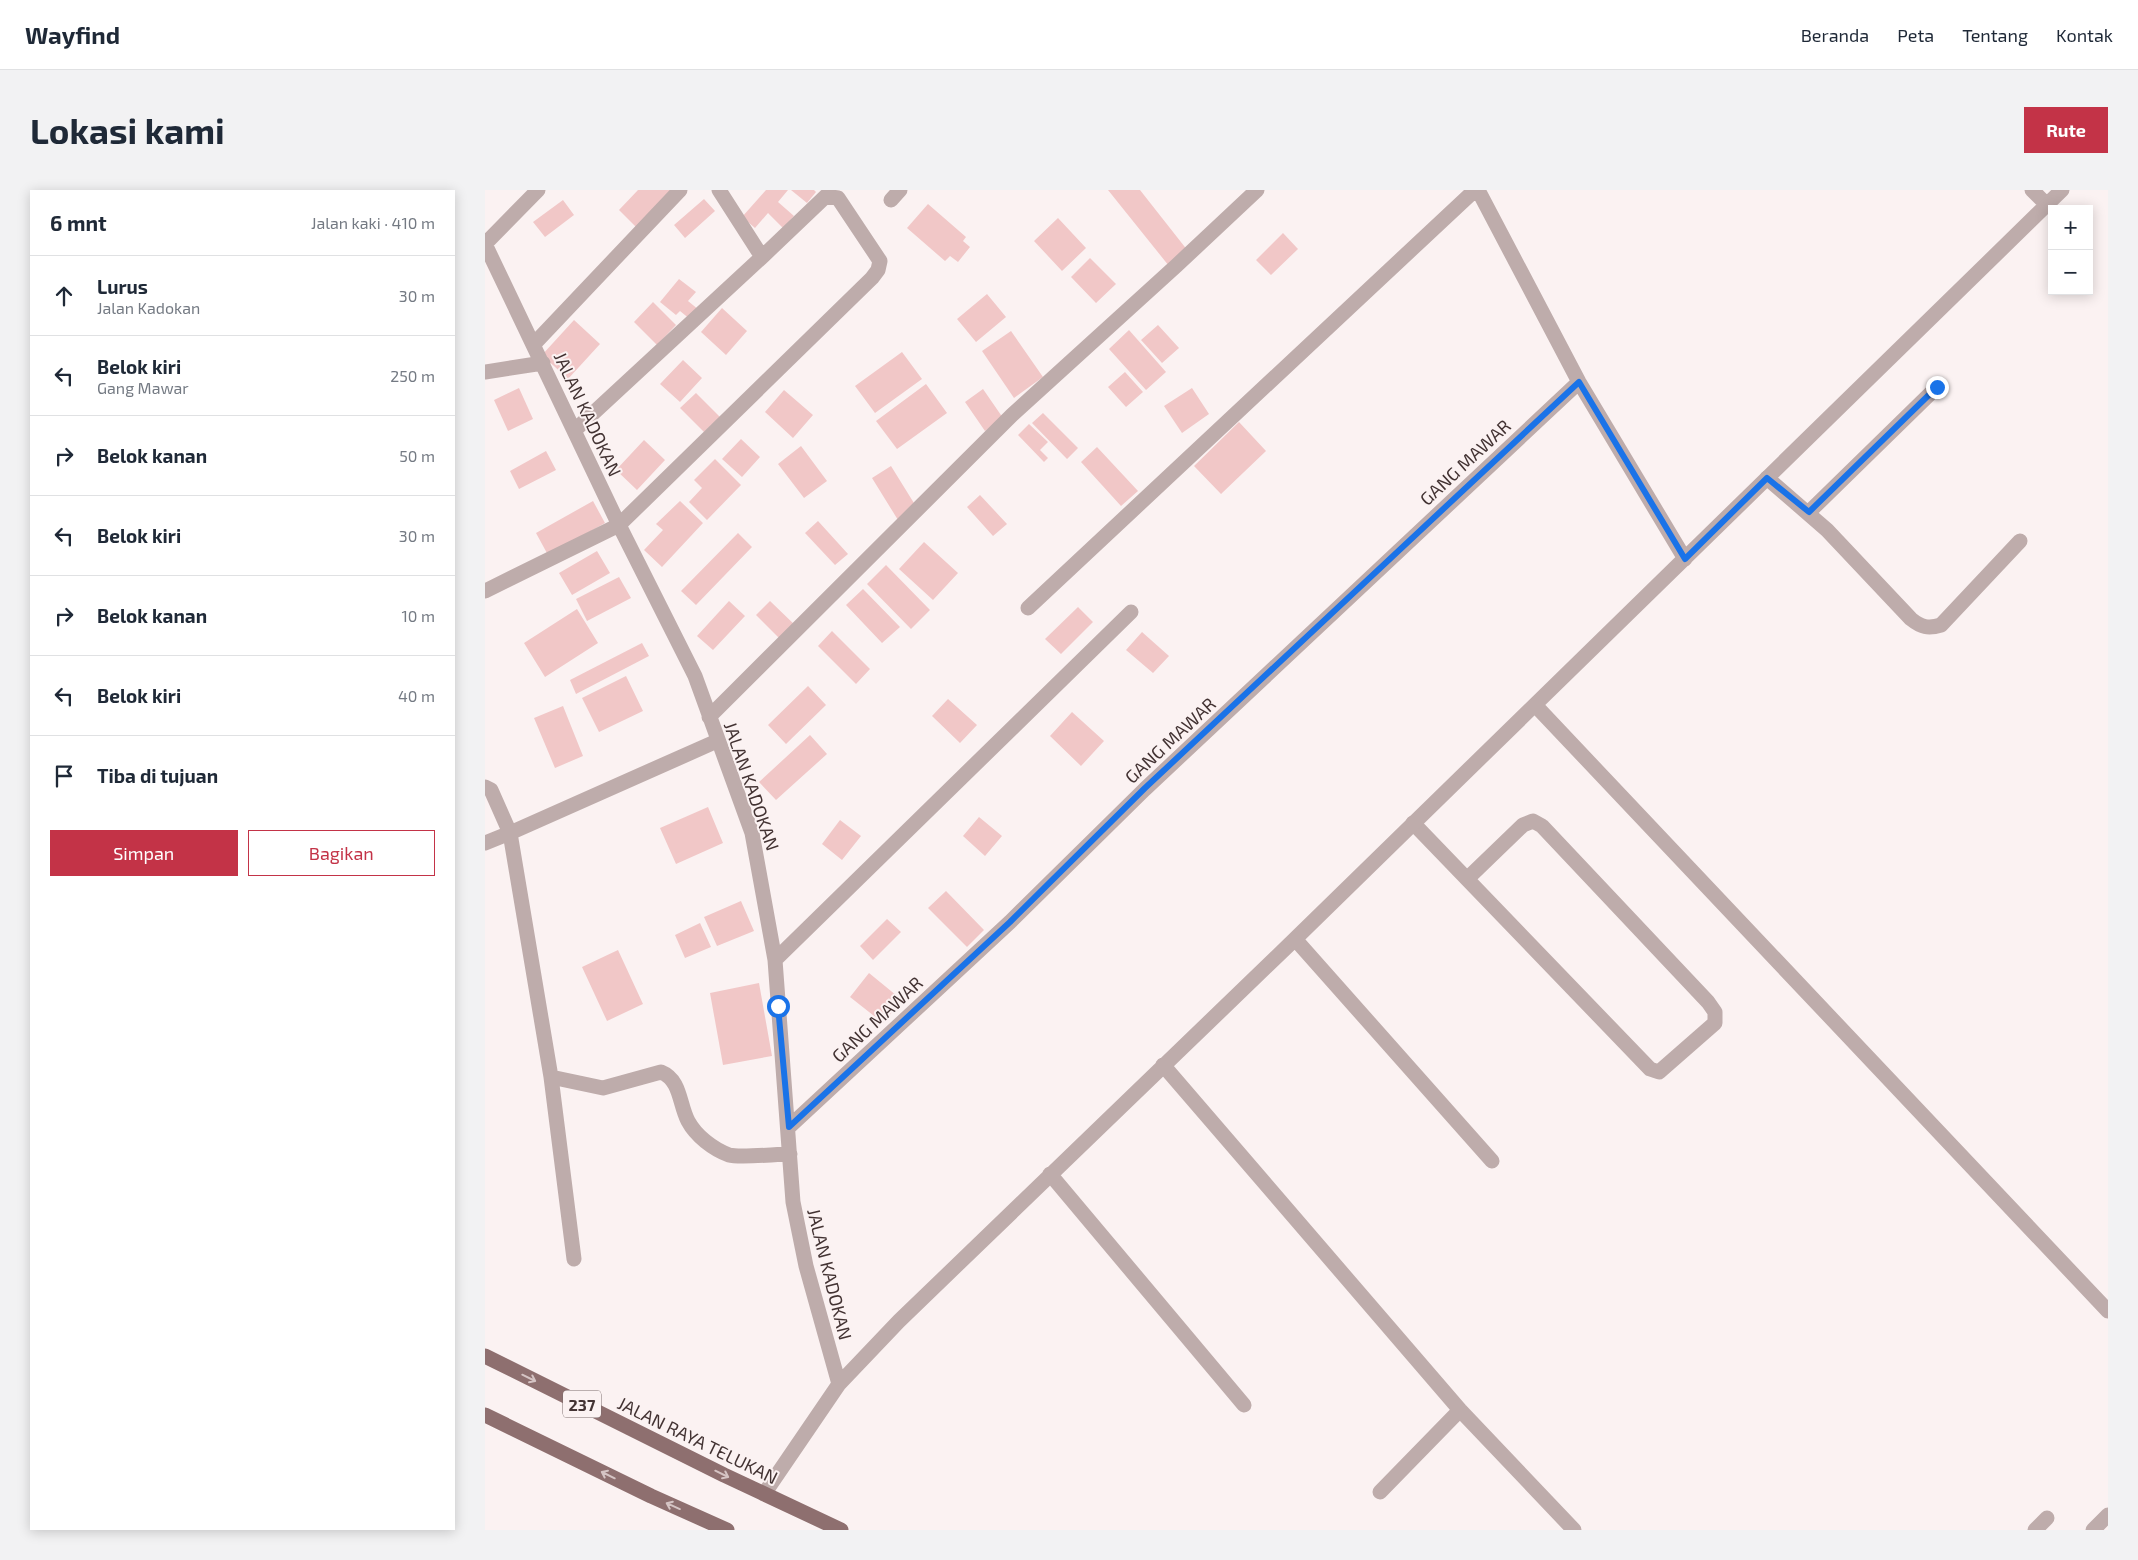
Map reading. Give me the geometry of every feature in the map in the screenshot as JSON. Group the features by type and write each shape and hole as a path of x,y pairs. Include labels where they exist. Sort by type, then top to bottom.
{"main road":[{"name":"JALAN RAYA TELUKAN","path":"485,1356 841,1530"},
{"path":"485,1415 651,1496 727,1530"}],"street":[{"path":"485,244 538,190"},
{"path":"534,344 680,190"},
{"path":"719,190 762,257"},
{"path":"709,717 1013,415 1257,190"},
{"path":"1028,608 1477,190 1579,382 1685,559"},
{"path":"2032,190 2047,205"},
{"path":"765,1494 839,1384 899,1321 1295,939 2060,191"},
{"path":"485,590 619,525 871,278 878,270 880,261 838,198 826,196 575,430"},
{"name":"JALAN KADOKAN","path":"485,244 619,525 695,676 717,741 752,833 775,960 789,1127 793,1202 806,1266 839,1384"},
{"path":"485,372 543,363"},
{"name":"GANG MAWAR","path":"789,1127 1010,922 1145,788 1579,382"},
{"path":"1809,512 1937,387"},
{"path":"1767,478 1809,512 1911,618 1923,627 1931,628 1941,625 2020,541"},
{"path":"775,960 1131,612"},
{"path":"1535,705 2108,1311"},
{"path":"485,843 717,741"},
{"path":"485,787 491,790 510,833 551,1077 574,1259"},
{"path":"1413,823 1651,1069 1659,1072 1715,1023 1715,1012 1708,1002 1542,826 1533,821 1523,825 1468,878"},
{"path":"1295,939 1492,1161"},
{"path":"1163,1065 1460,1410 1574,1530"},
{"path":"551,1077 603,1088 661,1072 669,1076 676,1087 688,1121 709,1145 731,1155 790,1154"},
{"path":"1050,1174 1244,1405"},
{"path":"1380,1492 1460,1410"},
{"path":"2093,1530 2108,1515"},
{"path":"2035,1530 2047,1518"}],"building":[{"path":"638,190 671,190 639,230 619,210"},
{"path":"766,190 788,190 778,202 794,216 783,228 768,213 755,228 742,217"},
{"path":"791,190 814,190 816,192 807,203"},
{"path":"1108,190 1140,190 1188,251 1169,266"},
{"path":"704,199 715,211 685,238 674,225"},
{"path":"563,200 574,215 545,237 533,222"},
{"path":"928,204 966,237 963,241 970,247 958,262 950,256 945,261 907,228"},
{"path":"1058,218 1086,248 1062,271 1034,241"},
{"path":"1283,233 1298,249 1271,275 1256,260"},
{"path":"1090,258 1116,284 1096,303 1071,277"},
{"path":"679,279 696,292 688,301 699,310 691,320 680,311 676,315 660,302"},
{"path":"987,294 1006,317 976,342 957,319"},
{"path":"653,302 676,325 657,345 634,322"},
{"path":"722,308 747,331 726,355 701,332"},
{"path":"574,320 600,344 568,379 542,355"},
{"path":"1158,325 1179,348 1162,363 1141,340"},
{"path":"1129,330 1166,372 1146,390 1109,349"},
{"path":"1011,331 1043,377 1014,398 982,351"},
{"path":"902,352 922,379 875,413 855,386"},
{"path":"683,360 702,378 680,402 660,384"},
{"path":"1125,372 1143,392 1126,407 1108,387"},
{"path":"926,384 947,413 897,449 876,421"},
{"path":"519,388 533,419 508,431 494,400"},
{"path":"1192,388 1209,414 1182,433 1164,406"},
{"path":"983,389 1003,418 985,431 965,402"},
{"path":"784,390 813,415 793,438 765,412"},
{"path":"696,393 720,417 704,432 680,408"},
{"path":"1043,413 1078,448 1067,459 1032,423"},
{"path":"1239,422 1266,451 1221,494 1194,466"},
{"path":"1029,424 1048,442 1040,450 1048,458 1044,462 1018,435"},
{"path":"741,439 760,457 742,477 722,459"},
{"path":"644,440 665,460 637,490 616,470"},
{"path":"801,446 827,481 804,498 778,464"},
{"path":"1097,447 1138,491 1121,506 1081,462"},
{"path":"546,451 556,470 519,489 510,471"},
{"path":"715,459 741,485 707,520 689,502 702,488 694,480"},
{"path":"891,466 917,508 898,520 872,478"},
{"path":"980,495 1007,524 993,536 967,507"},
{"path":"593,501 605,523 548,555 536,533"},
{"path":"680,501 703,523 662,567 644,550 663,530 656,524"},
{"path":"818,521 848,554 835,565 805,533"},
{"path":"738,533 752,547 696,605 681,591"},
{"path":"924,542 958,573 933,600 899,569"},
{"path":"597,551 610,573 572,595 559,573"},
{"path":"886,565 930,610 911,629 867,584"},
{"path":"619,577 631,598 587,621 576,599"},
{"path":"863,589 900,627 882,643 846,605"},
{"path":"729,601 745,616 713,650 697,636"},
{"path":"770,601 797,627 783,642 756,615"},
{"path":"1078,607 1093,622 1061,654 1045,639"},
{"path":"577,609 598,643 545,677 524,643"},
{"path":"832,631 870,669 856,684 818,646"},
{"path":"1142,632 1169,656 1153,673 1126,650"},
{"path":"642,643 649,656 576,694 570,680"},
{"path":"626,676 643,711 599,732 582,698"},
{"path":"808,686 826,705 786,744 768,725"},
{"path":"948,699 977,725 960,743 932,716"},
{"path":"563,706 583,756 555,768 534,718"},
{"path":"1072,712 1104,741 1081,766 1050,736"},
{"path":"810,735 827,754 776,800 759,782"},
{"path":"708,807 723,843 676,864 660,828"},
{"path":"979,817 1002,836 985,856 963,836"},
{"path":"840,820 861,836 842,860 822,844"},
{"path":"946,891 984,930 967,947 928,908"},
{"path":"741,901 754,931 717,946 704,917"},
{"path":"887,919 901,932 873,960 860,946"},
{"path":"700,923 711,947 685,958 675,935"},
{"path":"618,950 643,1004 607,1021 582,967"},
{"path":"869,973 902,1000 883,1023 850,997"},
{"path":"759,983 772,1056 723,1065 710,993"}],"route":[{"path":"778,1006 789,1127 1010,922 1145,788 1579,382 1685,559 1767,478 1809,512 1937,387"}]}
